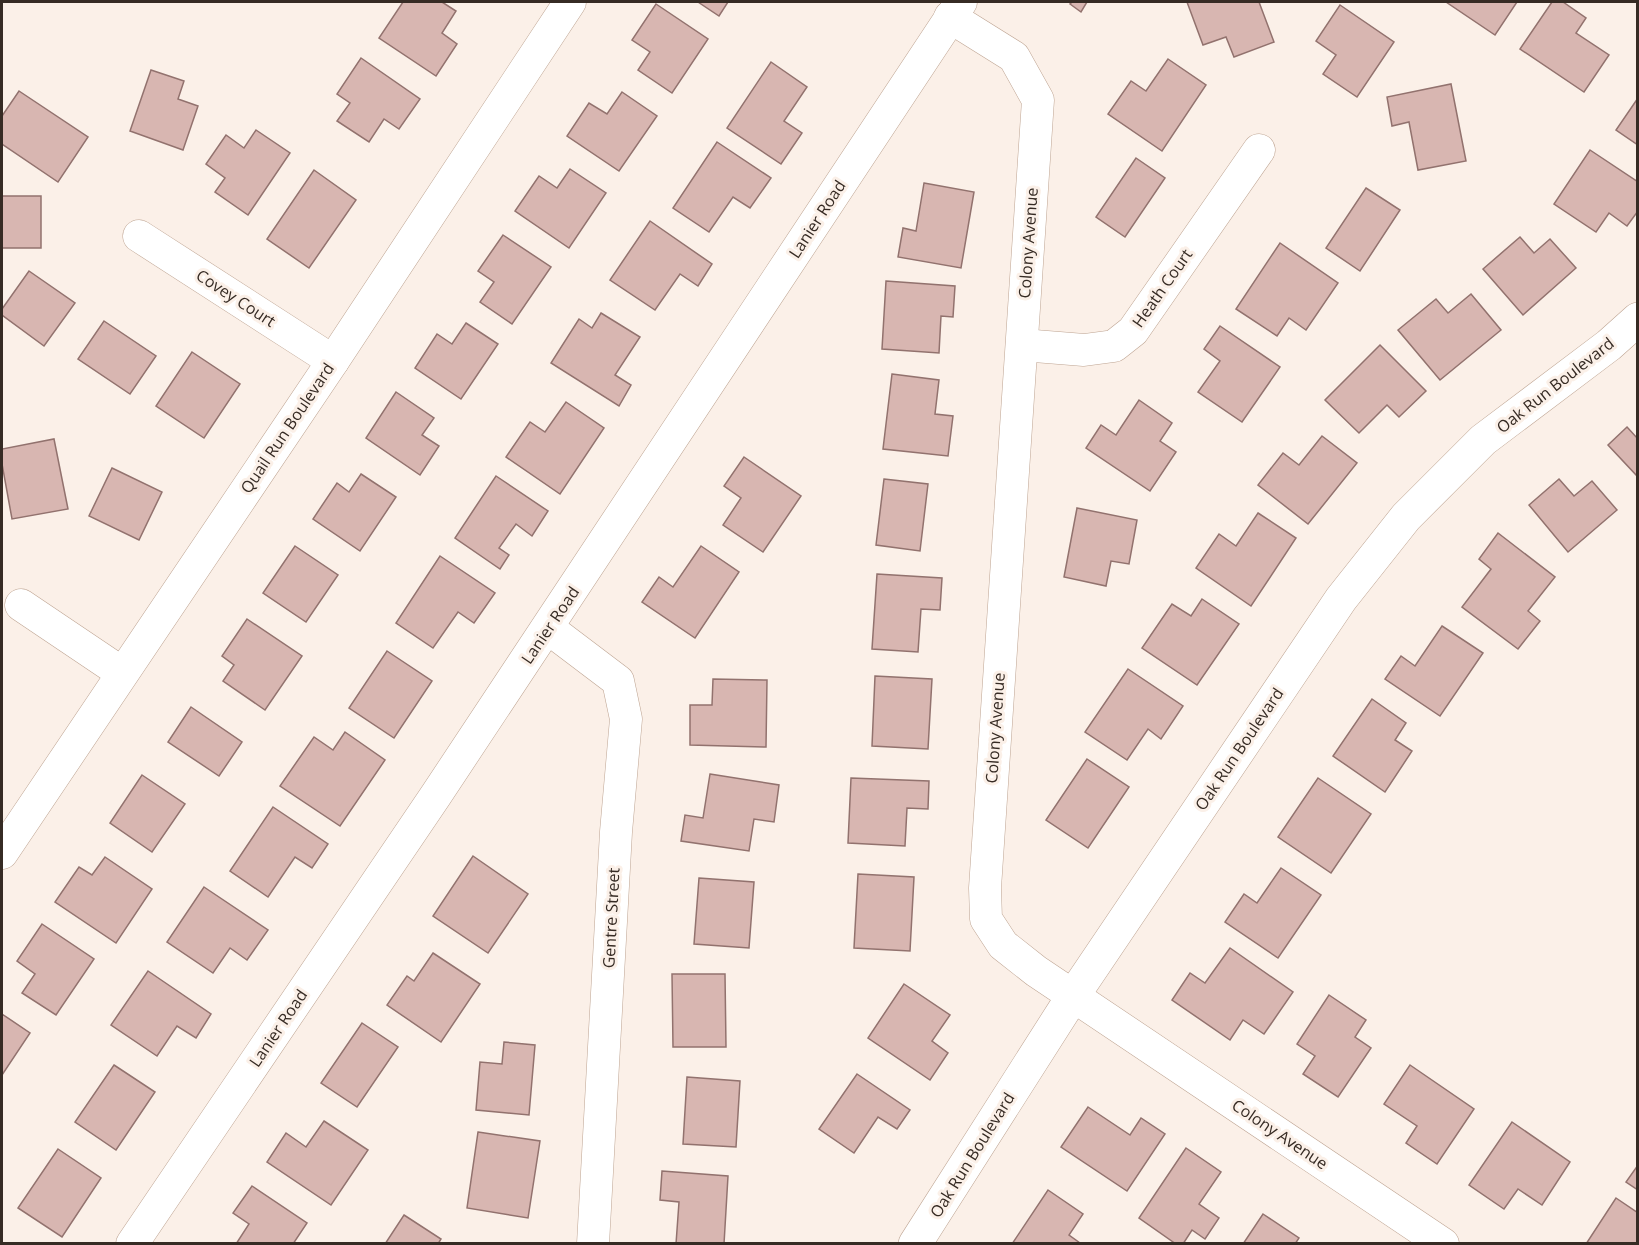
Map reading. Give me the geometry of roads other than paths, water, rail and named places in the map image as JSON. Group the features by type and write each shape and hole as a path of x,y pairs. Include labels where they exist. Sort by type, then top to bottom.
{"street":[{"name":"Quail Run Boulevard","path":"2,853 333,361 570,2"},
{"name":"Colony Avenue","path":"955,9 1014,57 1038,100 985,888 986,919 1003,945 1072,996 1443,1244"},
{"name":"Lanier Road","path":"132,1244 548,628 955,9"},
{"name":"Heath Court","path":"1022,345 1084,350 1114,346 1133,331 1259,150"},
{"name":"Covey Court","path":"138,236 333,361"},
{"name":"Oak Run Boulevard","path":"915,1244 1072,996 1341,599 1406,517 1483,440 1609,345 1638,319"},
{"path":"21,604 122,673"},
{"name":"Gentre Street","path":"548,628 618,681 626,719 615,832 593,1244"}]}
